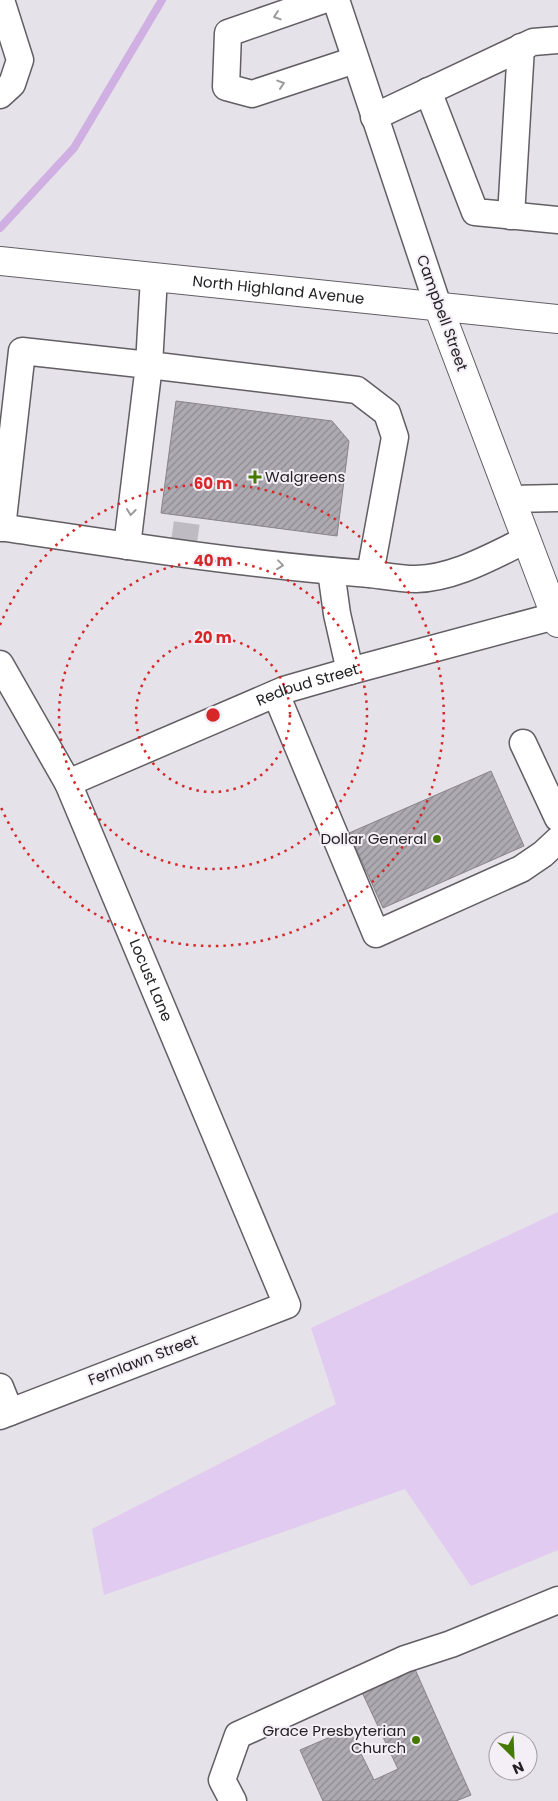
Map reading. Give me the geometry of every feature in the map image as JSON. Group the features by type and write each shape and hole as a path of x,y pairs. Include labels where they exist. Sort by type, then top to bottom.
{"main road":[{"name":"North Highland Avenue","path":"0,261 558,319"},
{"name":"Campbell Street","path":"438,306 557,620"}],"street":[{"path":"0,96 12,84 20,60 2,0"},
{"path":"322,0 228,33 226,87 252,94 355,60"},
{"name":"Campbell Street","path":"336,0 438,306"},
{"path":"374,117 521,47 533,42 558,40"},
{"path":"511,216 521,47"},
{"path":"428,91 475,212 558,220"},
{"path":"151,543 135,478 149,365 154,277"},
{"path":"370,574 395,437 387,413 357,390 22,351 1,528 151,543 252,561 331,571 416,579 441,576 526,540"},
{"path":"511,499 558,498"},
{"path":"207,539 227,543 252,561"},
{"path":"331,571 337,614 350,671"},
{"name":"Redbud Street","path":"68,783 276,694 350,671 557,620"},
{"name":"Locust Lane","path":"0,664 68,783 287,1305"},
{"path":"276,694 376,934 520,869 544,854 558,840"},
{"path":"523,743 558,818"},
{"name":"Fernlawn Street","path":"5,1414 287,1305"},
{"path":"0,1387 5,1414"},
{"path":"233,1801 222,1780 238,1734 405,1659 451,1644 558,1600"}],"shaded area":[{"path":"558,1212 558,1550 471,1586 405,1489 104,1595 92,1529 336,1404 311,1328"}],"building":[{"name":"Walgreens","path":"176,401 332,421 349,441 337,536 161,513"},
{"name":"Dollar General","path":"491,771 524,846 383,908 349,833"},
{"name":"Grace Presbyterian Church","path":"414,1667 471,1795 456,1801 323,1801 300,1750 349,1729 374,1780 398,1769 361,1690"}],"waterway":[{"path":"0,228 74,148 162,0"}],"tunnel":[{"path":"172,534 207,539"}],"place":[{"name":"Walgreens","path":"255,477"},
{"name":"Dollar General","path":"437,839"},
{"name":"Grace Presbyterian Church","path":"416,1740"}]}
